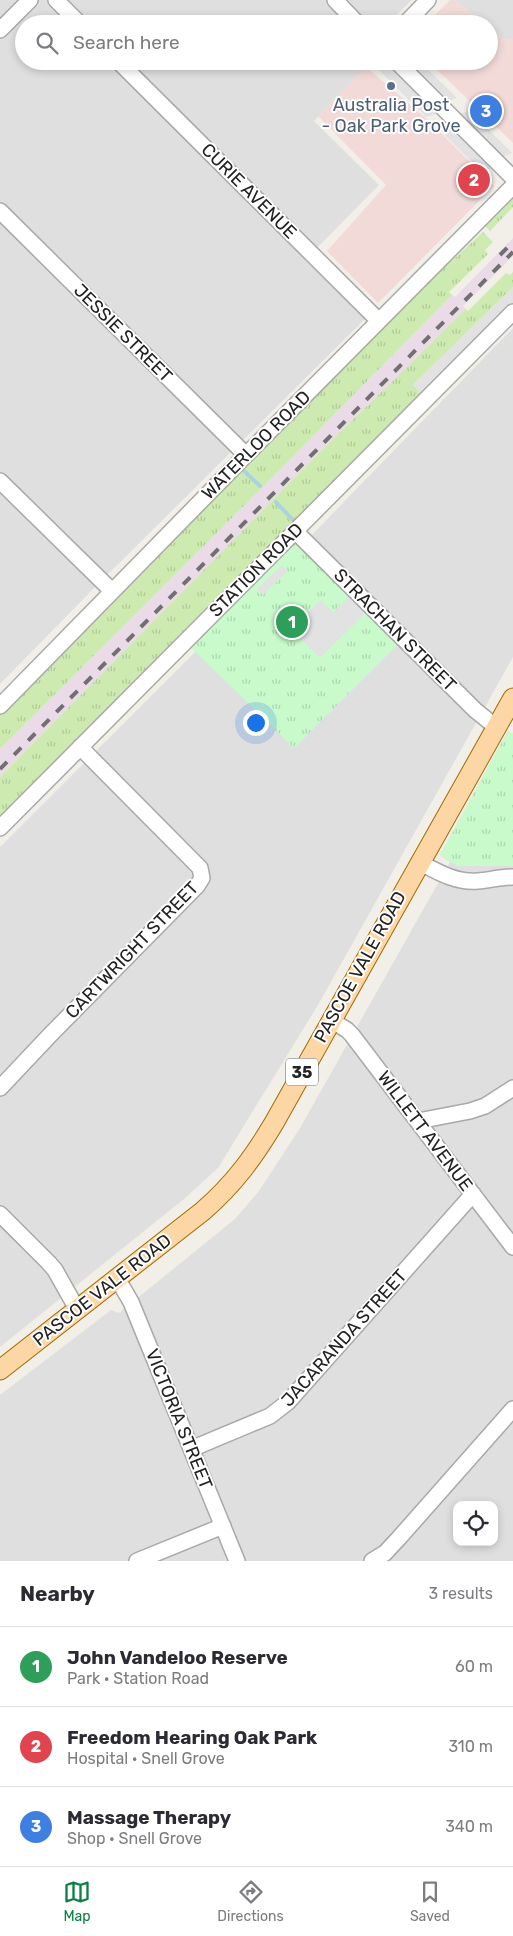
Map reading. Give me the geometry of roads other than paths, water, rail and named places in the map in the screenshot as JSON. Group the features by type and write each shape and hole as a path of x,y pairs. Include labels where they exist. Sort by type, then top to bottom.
{"main road":[{"name":"PASCOE VALE ROAD","path":"0,1370 203,1211 243,1171 274,1123 330,1020 513,698"}],"street":[{"path":"0,30 30,0"},
{"path":"56,0 71,15"},
{"path":"335,0 349,15"},
{"path":"414,15 428,0"},
{"name":"CURIE AVENUE","path":"127,70 379,321"},
{"path":"405,70 513,178"},
{"name":"WATERLOO ROAD","path":"0,706 513,186"},
{"name":"JESSIE STREET","path":"0,211 246,455"},
{"name":"STATION ROAD","path":"0,828 513,312"},
{"path":"0,481 112,591"},
{"name":"STRACHAN STREET","path":"295,531 475,710 496,727"},
{"name":"CARTWRIGHT STREET","path":"0,1088 197,886 202,878 200,868 80,747"},
{"path":"419,862 442,874 462,880 476,881 513,877"},
{"name":"WILLETT AVENUE","path":"330,1020 352,1035 513,1247"},
{"path":"418,1121 470,1111 485,1106 513,1088"},
{"name":"JACARANDA STREET","path":"191,1449 270,1416 288,1402 473,1194"},
{"path":"0,1214 56,1270 77,1309"},
{"name":"VICTORIA STREET","path":"117,1278 131,1302 237,1561"},
{"path":"372,1561 385,1553 399,1538 513,1409"},
{"path":"137,1561 223,1526"}],"waterway":[{"path":"244,471 260,486"},
{"path":"276,502 292,519"}],"railway":[{"path":"500,255 513,242"},
{"path":"0,769 513,252"}],"place":[{"name":"Australia Post - Oak Park Grove","path":"391,86"},
{"name":"Massage Therapy","path":"486,111"},
{"name":"Freedom Hearing Oak Park","path":"474,180"},
{"name":"John Vandeloo Reserve","path":"292,622"}]}
